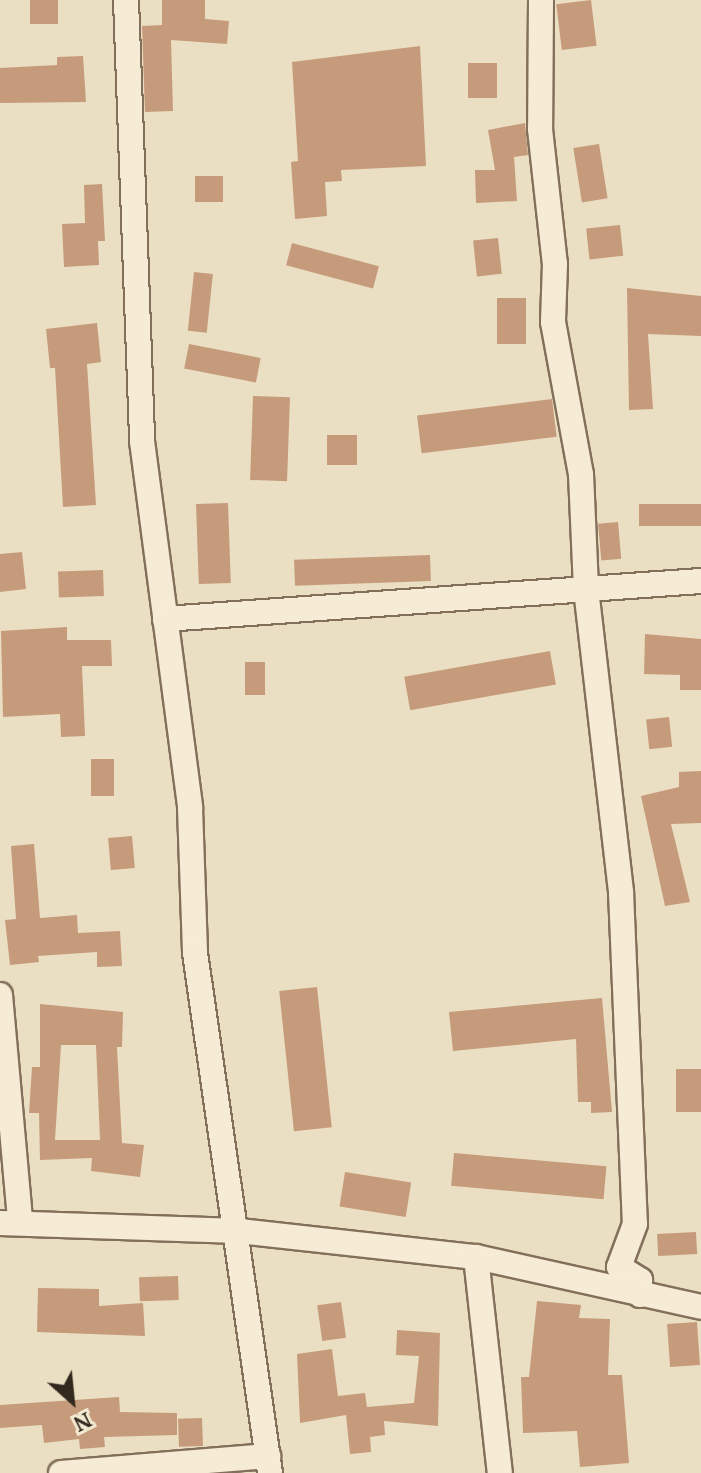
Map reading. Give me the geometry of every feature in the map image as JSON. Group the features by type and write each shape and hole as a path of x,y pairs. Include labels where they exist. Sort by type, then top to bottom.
{"street":[{"path":"61,1473 269,1465 239,1231 195,953 190,808 141,425 126,0"},
{"path":"541,0 540,129 555,264 553,322 581,474 586,589 621,892 635,1224 619,1267 640,1280 640,1295"},
{"path":"165,619 430,604 701,581"},
{"path":"0,995 10,1222 239,1231 476,1257 701,1307"},
{"path":"476,1257 500,1473"}],"building":[{"path":"30,0 58,0 58,24 30,24"},
{"path":"162,0 205,0 205,19 229,21 227,44 171,40 173,111 145,112 142,26 162,25"},
{"path":"591,0 597,46 562,50 556,4"},
{"path":"420,46 426,166 341,170 342,181 325,182 327,216 295,219 291,162 298,161 292,62"},
{"path":"83,56 86,102 0,103 0,68 57,65 57,57"},
{"path":"468,63 497,63 497,98 468,98"},
{"path":"525,123 528,155 514,157 517,201 476,203 475,170 495,170 488,130"},
{"path":"599,144 608,198 582,202 573,148"},
{"path":"195,176 223,176 223,202 195,202"},
{"path":"102,184 105,241 98,241 99,265 64,267 62,224 85,223 84,185"},
{"path":"620,225 623,256 589,259 586,229"},
{"path":"498,238 502,274 477,276 473,241"},
{"path":"292,243 379,266 373,289 286,265"},
{"path":"194,272 213,274 207,333 188,331"},
{"path":"627,288 701,296 701,336 648,334 653,409 629,410"},
{"path":"497,298 526,298 526,344 497,344"},
{"path":"97,323 101,362 87,364 96,505 63,507 55,368 50,368 46,329"},
{"path":"189,344 261,358 256,382 184,369"},
{"path":"253,396 290,397 287,481 250,480"},
{"path":"552,399 557,437 422,453 417,416"},
{"path":"327,435 357,435 357,465 327,465"},
{"path":"228,503 231,583 199,584 196,504"},
{"path":"639,504 701,504 701,526 639,526"},
{"path":"618,522 621,559 601,561 598,524"},
{"path":"22,552 26,589 0,592 0,554"},
{"path":"430,555 431,581 295,586 294,560"},
{"path":"103,570 104,596 59,598 58,572"},
{"path":"67,627 67,640 111,640 112,666 82,666 85,736 61,737 60,714 3,717 1,631"},
{"path":"645,634 701,639 701,690 680,690 680,675 644,674"},
{"path":"550,651 556,684 410,710 404,677"},
{"path":"245,662 265,662 265,695 245,695"},
{"path":"669,717 672,747 649,749 646,719"},
{"path":"91,759 114,759 114,796 91,796"},
{"path":"701,771 701,823 671,824 690,902 665,906 641,796 679,787 679,772"},
{"path":"132,836 135,868 111,870 108,838"},
{"path":"34,844 40,918 77,915 78,933 120,931 122,966 97,967 97,952 38,956 39,962 10,965 5,920 16,919 11,846"},
{"path":"317,987 332,1127 294,1131 279,991"},
{"path":"602,998 612,1112 591,1113 591,1102 578,1102 576,1039 453,1051 449,1012"},
{"path":"40,1004 123,1012 122,1047 117,1047 122,1143 144,1145 140,1177 91,1171 92,1158 40,1160 39,1113 29,1113 32,1067 40,1067","holes":["61,1045 96,1045 100,1140 55,1140"]},
{"path":"676,1069 701,1069 701,1112 676,1112"},
{"path":"454,1153 606,1166 604,1199 451,1186"},
{"path":"345,1172 411,1182 406,1217 340,1207"},
{"path":"696,1232 697,1254 658,1256 657,1234"},
{"path":"178,1276 179,1300 140,1301 139,1277"},
{"path":"38,1288 99,1289 99,1306 143,1303 145,1336 37,1332"},
{"path":"537,1301 581,1305 579,1318 610,1319 608,1375 622,1375 629,1463 580,1467 577,1431 523,1433 521,1377 529,1377"},
{"path":"341,1302 346,1338 322,1341 317,1305"},
{"path":"697,1322 700,1365 670,1367 667,1324"},
{"path":"397,1330 440,1333 438,1426 384,1421 385,1435 370,1437 371,1452 350,1454 346,1415 300,1423 297,1354 332,1349 338,1396 365,1393 367,1407 414,1403 419,1356 396,1355"},
{"path":"119,1397 120,1412 177,1413 177,1435 104,1437 105,1447 80,1449 79,1439 44,1443 42,1425 0,1428 0,1405"},
{"path":"202,1418 203,1446 179,1447 178,1419"}]}
